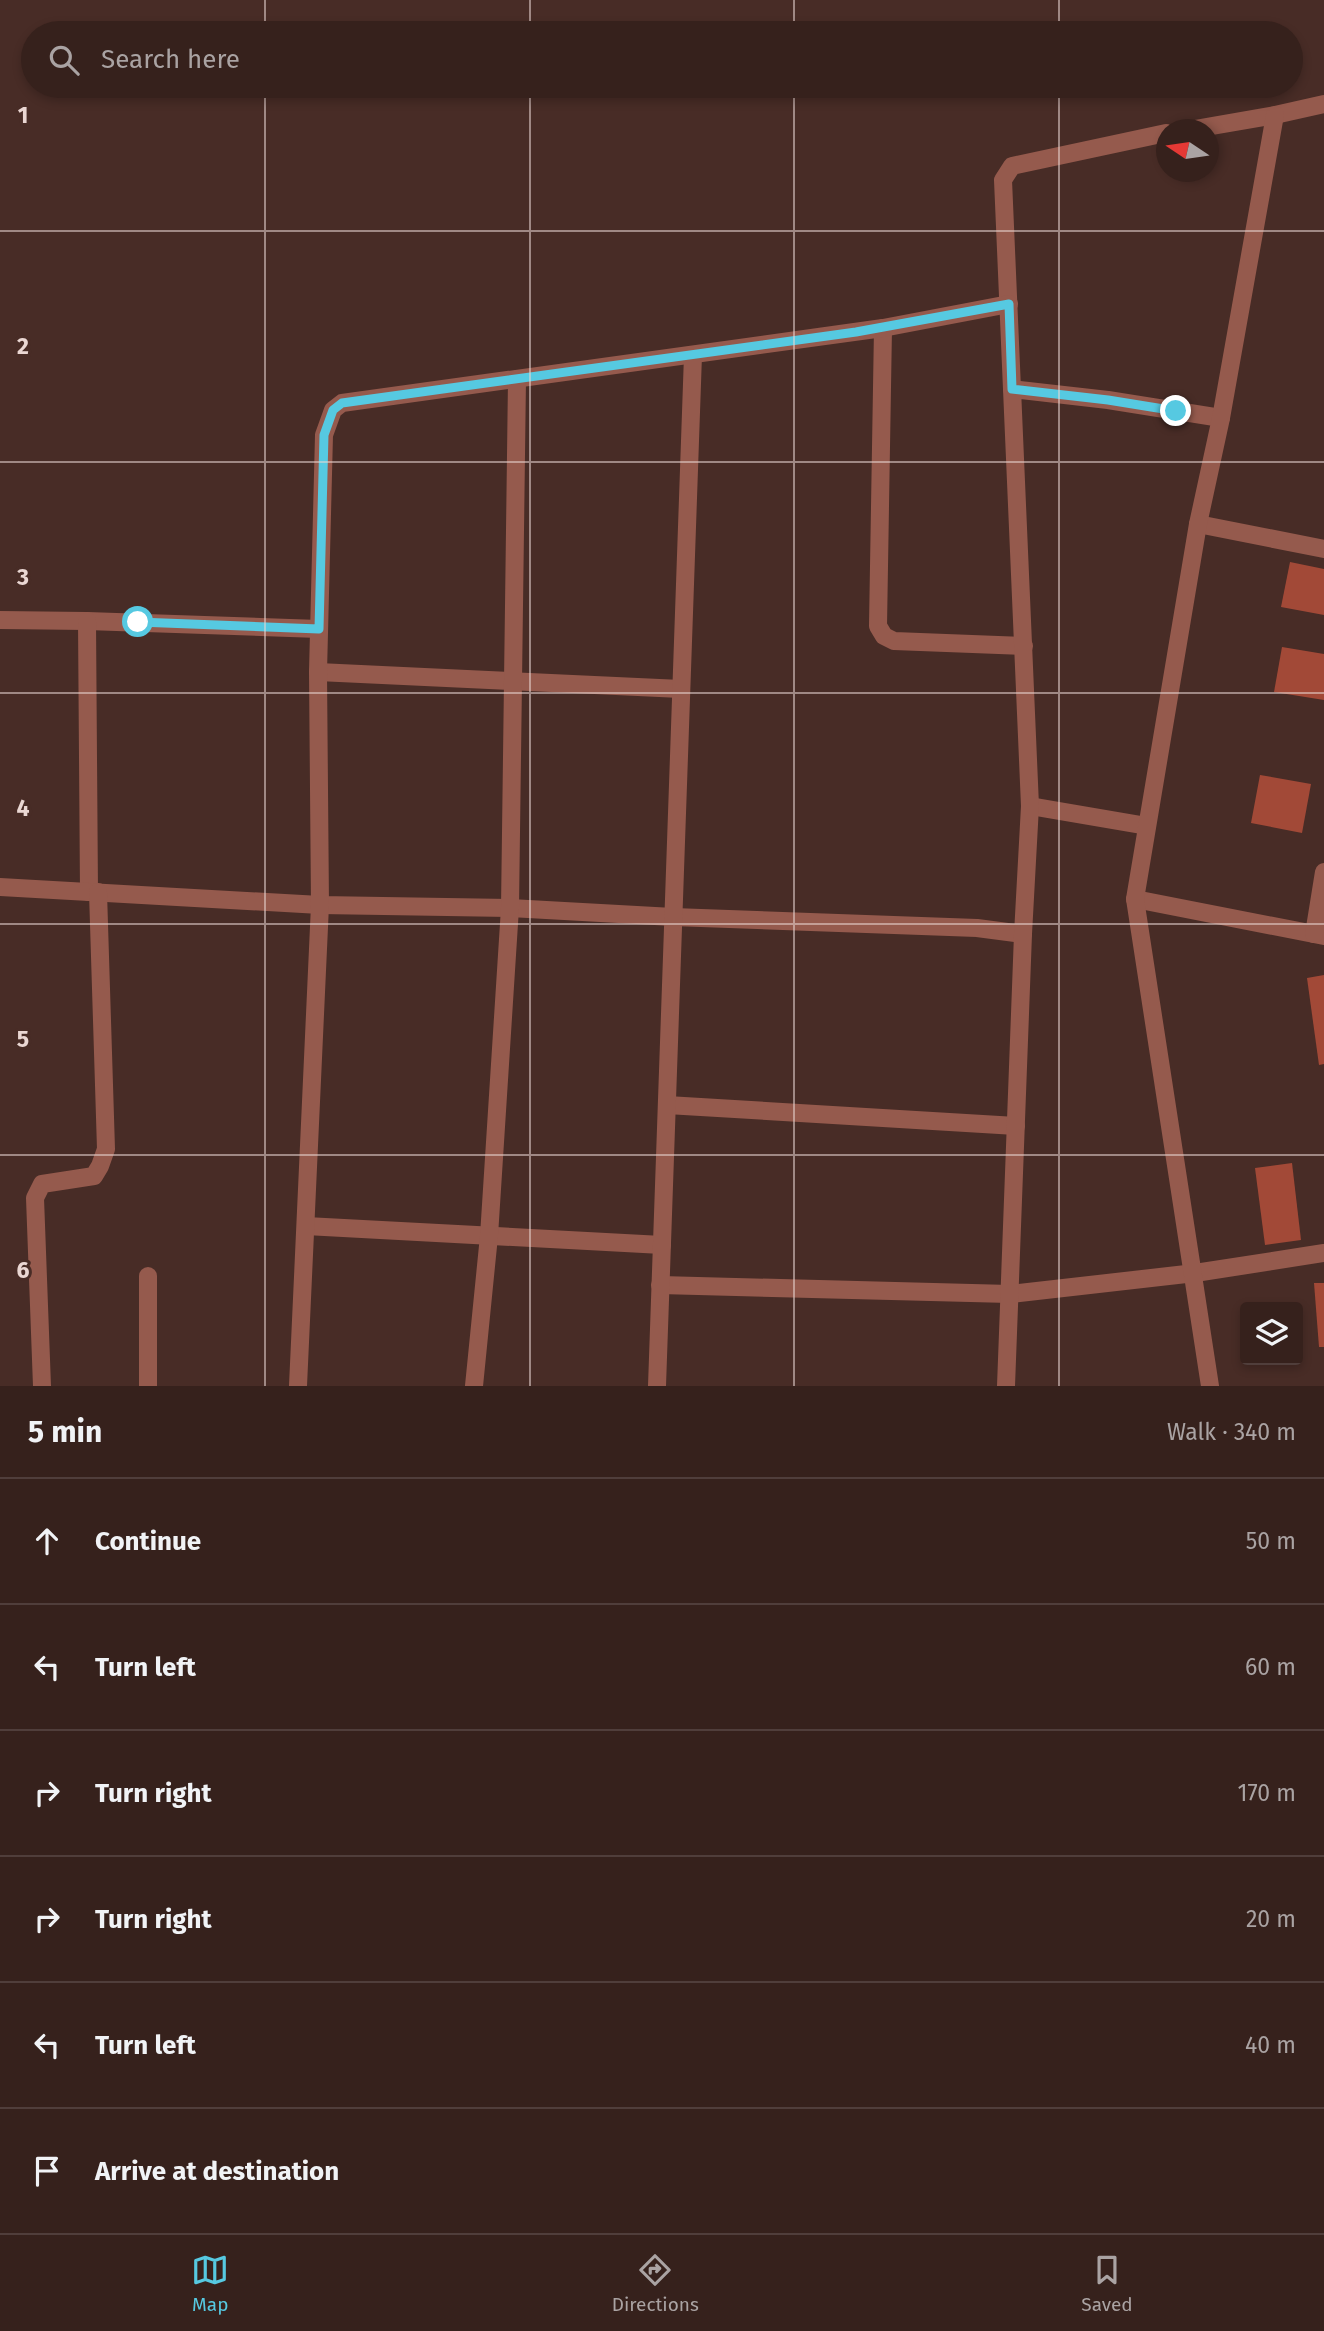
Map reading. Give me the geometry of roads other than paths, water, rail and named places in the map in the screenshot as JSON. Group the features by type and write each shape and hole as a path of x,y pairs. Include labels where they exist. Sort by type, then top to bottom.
{"street":[{"path":"1219,125 1324,104"},
{"path":"1210,1386 1195,1273 1135,898 1198,524 1221,418 1275,115"},
{"path":"1006,1386 1030,806 1003,180 1012,166 1156,135"},
{"path":"298,1386 320,905 318,672 324,435 333,410 342,403 883,328 1009,304"},
{"path":"883,328 878,626 884,636 894,641 1024,646"},
{"path":"657,1386 693,355"},
{"path":"474,1386 489,1236 510,908 517,379"},
{"path":"1012,389 1108,400 1221,418"},
{"path":"1198,524 1324,549"},
{"path":"0,620 319,629"},
{"path":"42,1386 35,1198 42,1184 94,1176 106,1149 93,892 87,621"},
{"path":"318,672 681,689"},
{"path":"1030,806 1147,827"},
{"path":"1135,898 1319,935 1324,872"},
{"path":"0,887 320,905 510,908 976,928 1023,934"},
{"path":"667,1105 1016,1126"},
{"path":"306,1226 662,1245"},
{"path":"660,1285 1010,1294 1195,1273 1324,1253"},
{"path":"148,1276 148,1386"}]}
